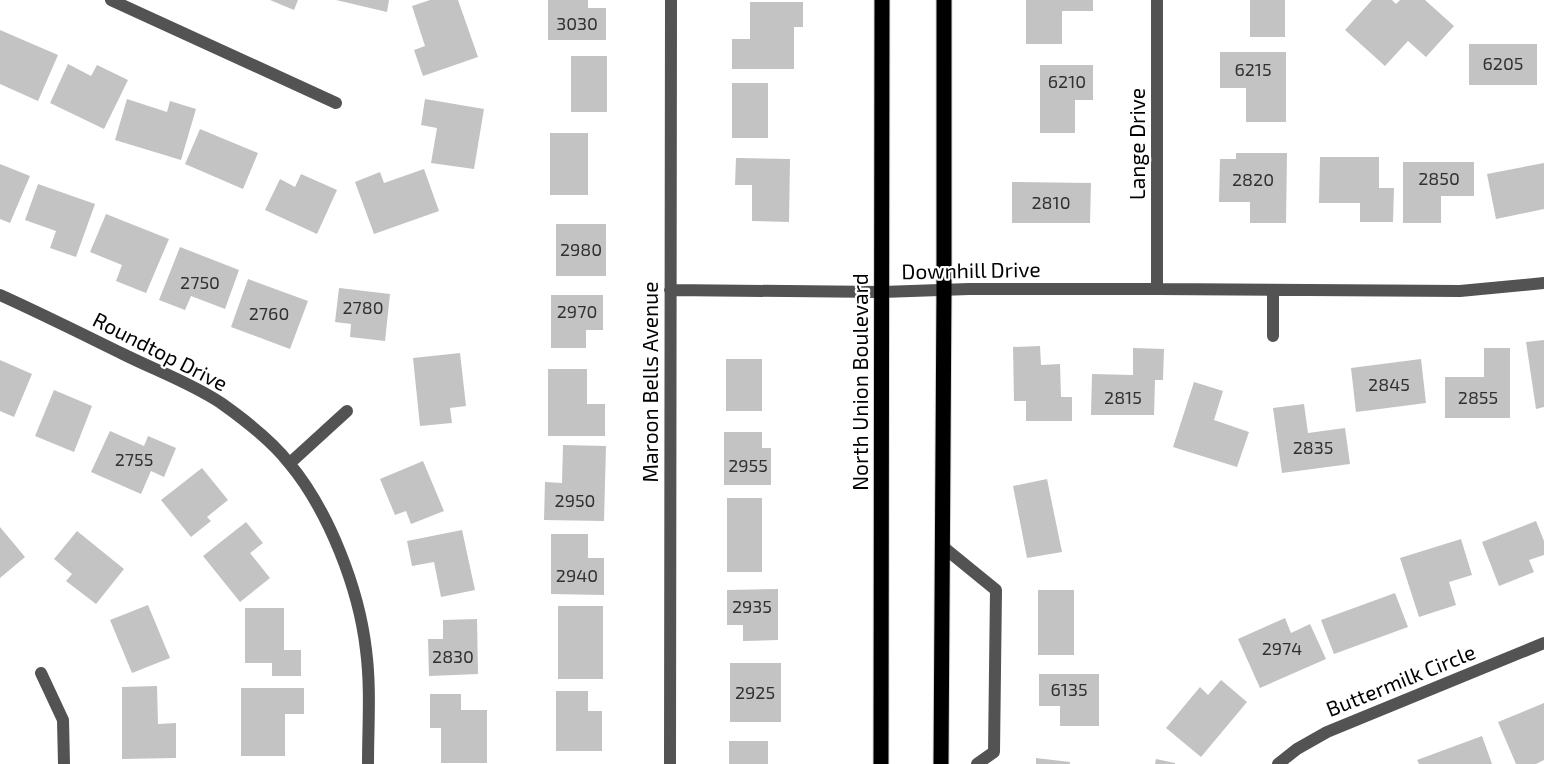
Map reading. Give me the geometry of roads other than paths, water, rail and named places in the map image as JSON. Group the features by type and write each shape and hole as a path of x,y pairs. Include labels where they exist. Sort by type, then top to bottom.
{"main road":[{"name":"North Union Boulevard","path":"881,764 882,0"},
{"path":"941,764 944,0"}],"street":[{"path":"111,0 336,103"},
{"name":"Maroon Bells Avenue","path":"670,764 671,0"},
{"name":"Lange Drive","path":"1157,0 1157,289"},
{"name":"Downhill Drive","path":"670,290 1460,291 1544,283"},
{"path":"1273,290 1273,336"},
{"name":"Roundtop Drive","path":"0,295 219,402 262,436 290,463 318,506 334,538 349,575 360,613 366,650 368,764"},
{"path":"290,463 347,411"},
{"path":"942,546 996,590 994,752 977,764"},
{"name":"Buttermilk Circle","path":"1278,764 1327,732 1544,643"},
{"path":"41,673 63,720 64,764"}]}
